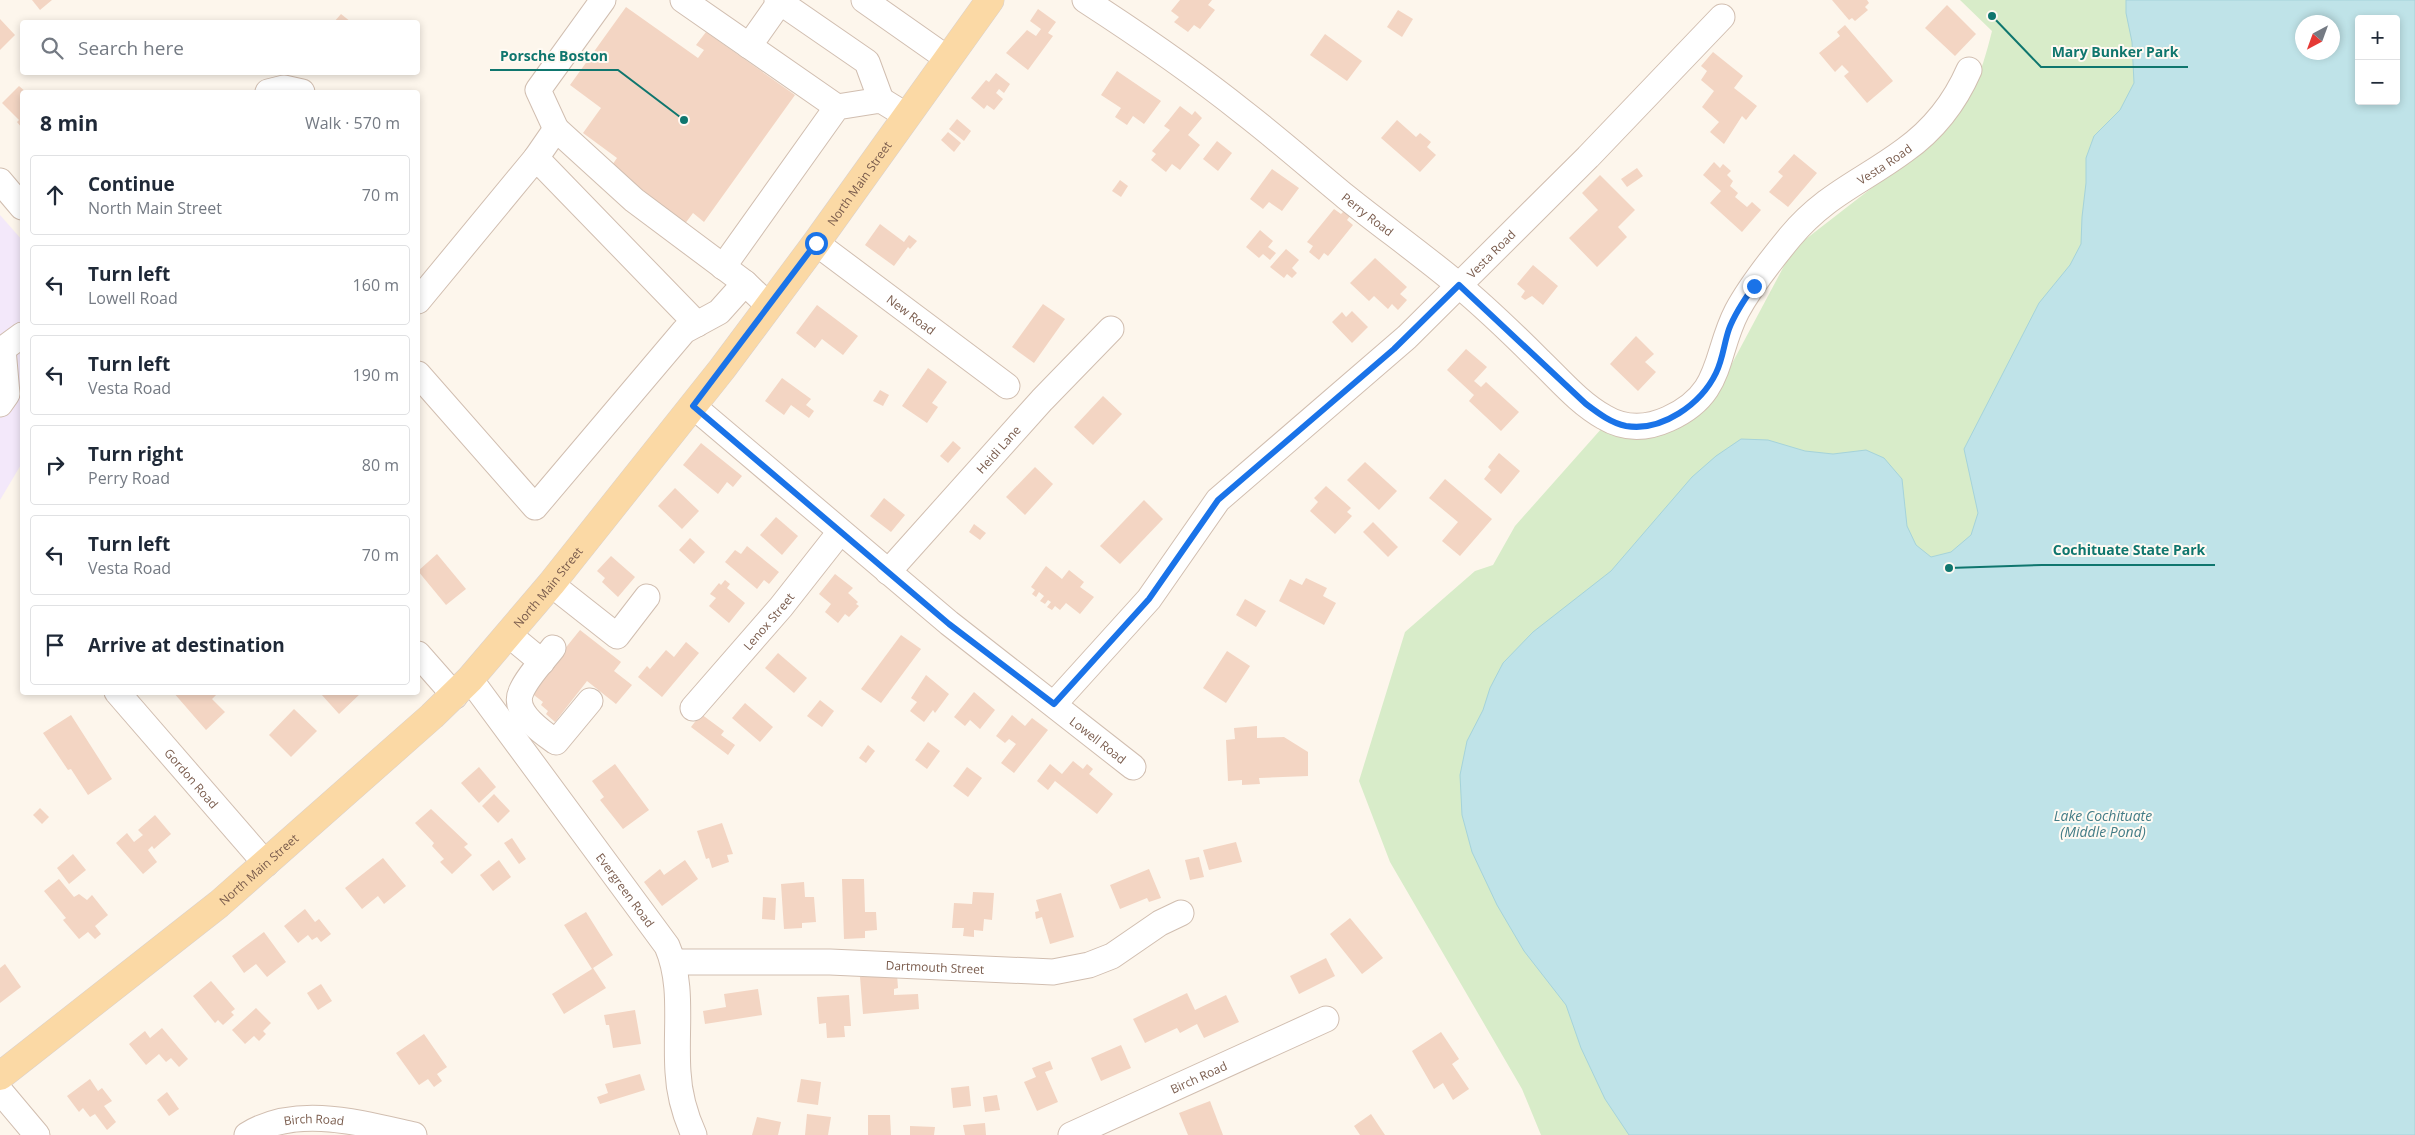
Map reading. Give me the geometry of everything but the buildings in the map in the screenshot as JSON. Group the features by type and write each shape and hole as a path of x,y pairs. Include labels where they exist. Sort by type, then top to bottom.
{"main road":[{"name":"North Main Street","path":"0,1076 174,941 266,864 463,688 551,584 693,406 816,243 990,0"}],"street":[{"path":"603,0 538,90 556,129 634,200 745,283 769,306"},
{"path":"683,0 837,107 881,100"},
{"path":"864,0 948,59"},
{"name":"Perry Road","path":"1085,0 1190,72 1242,111 1348,198 1459,285 1586,404 1625,426 1645,426"},
{"path":"749,46 778,1 867,62 881,100 907,116"},
{"name":"Vesta Road","path":"1054,704 1149,599 1218,500 1386,356 1588,157 1722,17"},
{"name":"Vesta Road","path":"1645,426 1675,416 1702,393 1717,372 1729,330 1738,310 1785,242 1835,194 1906,150 1923,135 1955,97 1969,70"},
{"path":"276,90 284,88 293,90"},
{"path":"723,267 837,107"},
{"path":"420,300 536,158 556,129"},
{"path":"536,158 697,324"},
{"path":"0,181 20,204"},
{"name":"New Road","path":"816,243 1007,386"},
{"path":"420,376 535,507 684,331 719,312 745,283"},
{"name":"Heidi Lane","path":"888,572 1042,400 1111,329"},
{"path":"0,404 7,394 8,344"},
{"name":"Lowell Road","path":"693,406 949,624 1133,767"},
{"name":"Lenox Street","path":"693,708 768,621 840,532"},
{"path":"551,584 617,636 647,597"},
{"path":"508,634 547,655 520,693 520,705 530,722 542,733 556,742 590,700"},
{"name":"Evergreen Road","path":"420,656 463,688 659,934 674,962 677,981 678,1072 682,1100 694,1135"},
{"name":"Gordon Road","path":"120,695 266,864"},
{"name":"Dartmouth Street","path":"674,962 830,962 1052,972 1083,966 1112,956 1160,924 1182,913"},
{"name":"Birch Road","path":"1071,1135 1326,1019"},
{"path":"0,1091 36,1135"},
{"name":"Birch Road","path":"247,1135 272,1122 315,1118 365,1125 414,1135"}],"shaded area":[{"path":"0,215 20,238 20,466 0,500"}],"green space":[{"name":"Lake Cochituate (Middle Pond)","path":"1960,0 2415,0 2415,1135 1541,1135 1522,1089 1390,862 1359,781 1405,632 1475,571 1493,565 1515,526 1602,428 1620,433 1720,386 1793,249 1936,138 1966,101 1983,63 1992,31"}],"water":[{"name":"Lake Cochituate (Middle Pond)","path":"2126,0 2415,0 2415,1135 1629,1135 1605,1099 1581,1048 1566,1005 1524,951 1497,905 1472,852 1462,815 1460,775 1467,741 1483,710 1490,688 1503,663 1533,632 1611,571 1692,477 1716,456 1741,439 1768,440 1805,451 1833,454 1866,450 1884,458 1902,479 1907,526 1916,545 1931,557 1951,552 1971,535 1978,513 1964,449 2039,303 2070,265 2081,244 2086,158 2094,136 2120,110 2134,83 2132,42 2126,13"}],"place":[{"name":"Mary Bunker Park","path":"1992,16"},
{"name":"Porsche Boston","path":"684,120"},
{"name":"Cochituate State Park","path":"1949,568"}],"route":[{"path":"816,243 693,406 949,624 1054,704 1149,599 1175,563 1202,520 1218,500 1394,349 1459,285 1521,341 1586,404 1606,418 1625,426 1645,426 1675,416 1702,393 1717,372 1733,320 1754,286"}]}
